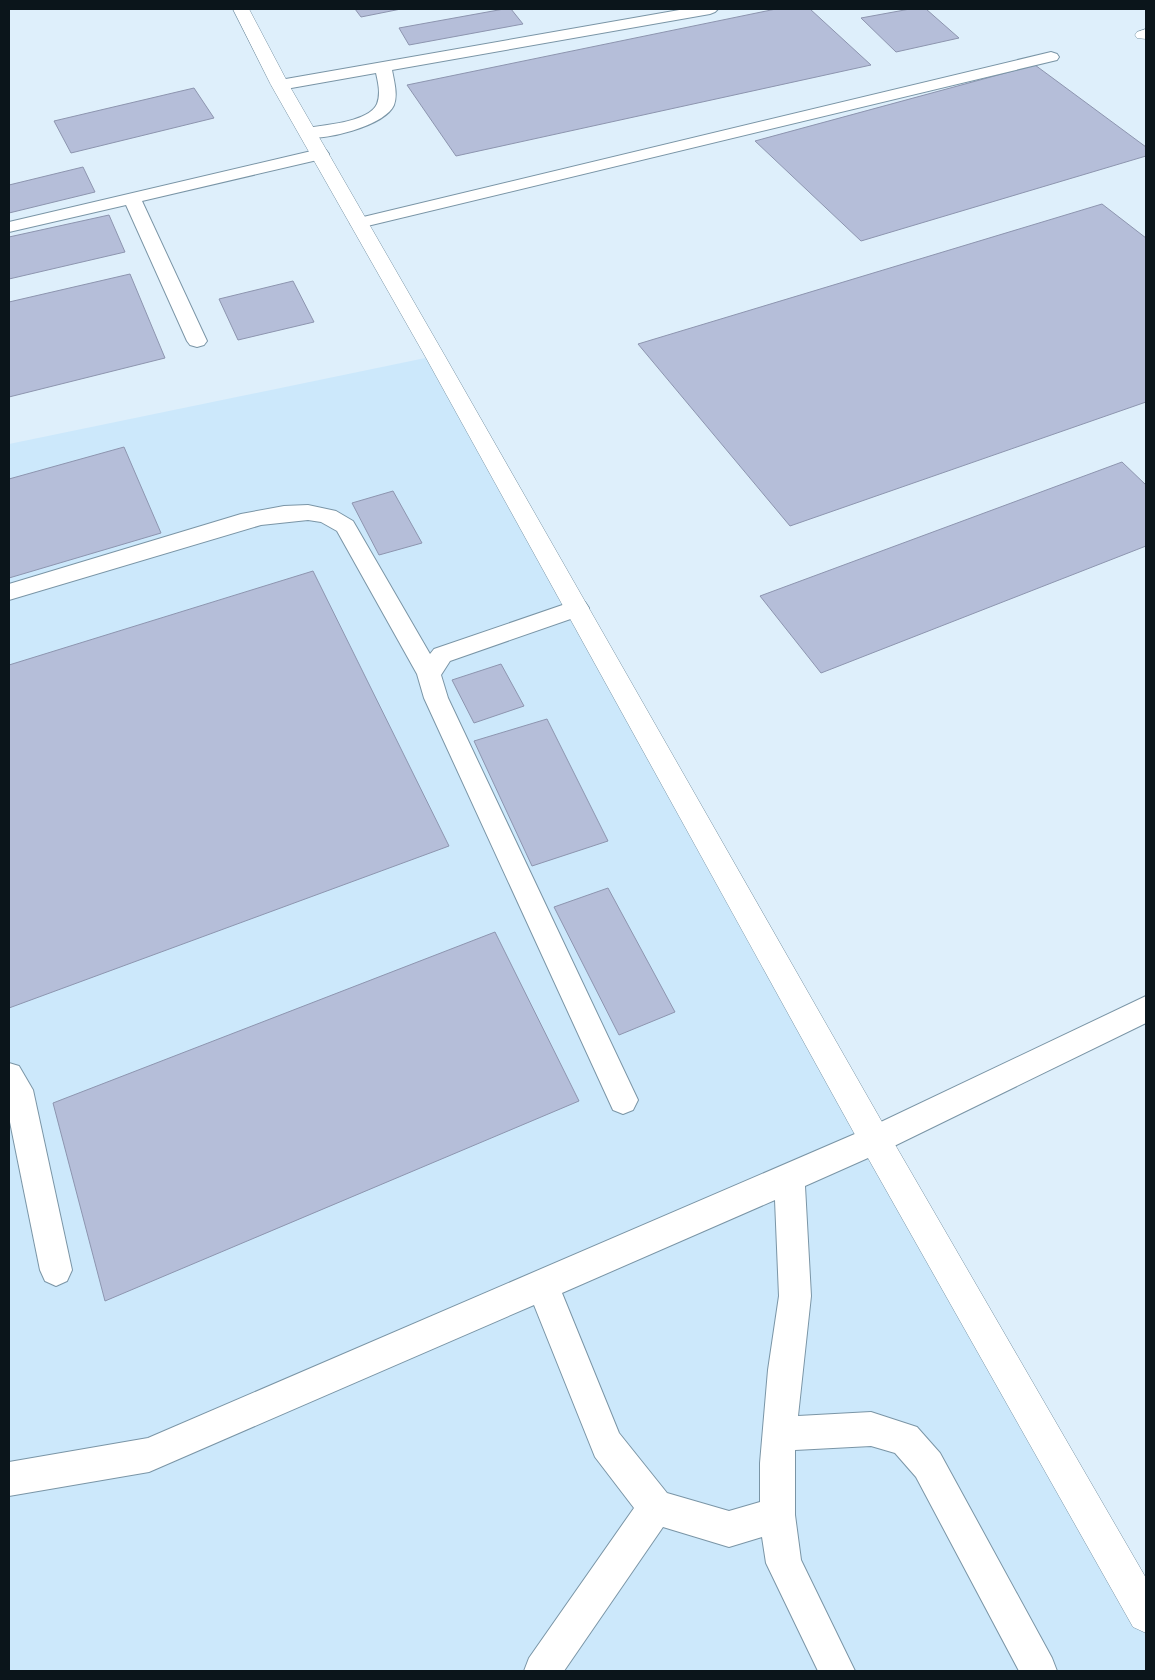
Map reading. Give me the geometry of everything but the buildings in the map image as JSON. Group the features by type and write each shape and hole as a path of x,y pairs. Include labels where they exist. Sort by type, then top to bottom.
{"street":[{"path":"241,9 280,85 577,608 875,1140 1146,1614"}],"lane":[{"path":"280,85 710,9"},
{"path":"359,223 1051,57"},
{"path":"9,227 132,198 314,144 369,120 384,109 387,95 383,67"},
{"path":"132,198 197,341"},
{"path":"9,592 241,522 276,515 303,513 327,515 345,526 428,674 436,698 623,1100"},
{"path":"428,674 442,655 577,608"},
{"path":"9,1479 149,1455 875,1140 1146,1009"},
{"path":"9,1076 18,1090 56,1270"},
{"path":"789,1176 795,1296 785,1370 777,1463 777,1515 784,1562 837,1671"},
{"path":"542,1284 577,1375 607,1445 656,1507 729,1528 777,1515"},
{"path":"780,1434 871,1429 905,1439 928,1465 1039,1671"},
{"path":"542,1671 656,1507"}],"shaded area":[{"path":"435,356 1146,1605 1146,1671 9,1671 9,444"}]}
